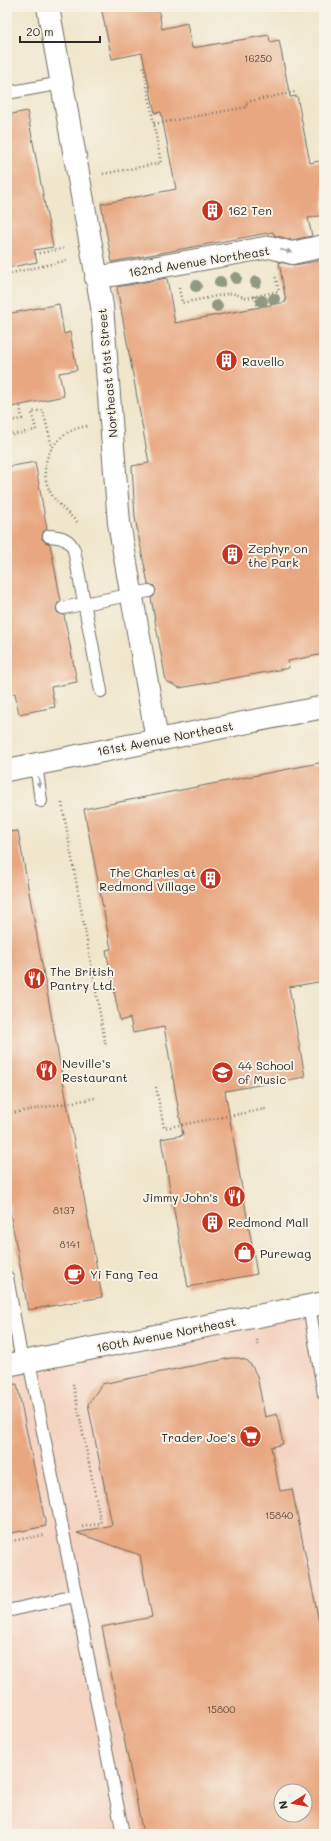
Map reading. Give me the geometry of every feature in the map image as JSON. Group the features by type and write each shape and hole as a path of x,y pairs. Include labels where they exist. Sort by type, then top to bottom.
{"street":[{"name":"Northeast 81st Street","path":"48,7 102,306 119,523 141,593 158,740"},
{"name":"162nd Avenue Northeast","path":"96,278 270,247 292,253 324,246"},
{"name":"161st Avenue Northeast","path":"7,770 324,707"},
{"name":"160th Avenue Northeast","path":"19,1362 317,1305"}],"lane":[{"path":"7,93 62,83"},
{"path":"49,536 62,537 72,546 101,691"},
{"path":"63,608 141,593"},
{"path":"36,764 41,801"},
{"path":"7,1276 19,1362 75,1596 123,1834"},
{"path":"317,1305 324,1394"},
{"path":"7,1611 75,1596"}],"path":[{"path":"97,175 161,163 143,64"},
{"path":"154,124 247,107 246,102 295,92"},
{"path":"174,264 182,303 232,293 247,298 279,291 270,247"},
{"path":"35,254 66,248"},
{"path":"7,274 77,258"},
{"path":"255,296 258,308"},
{"path":"20,405 22,418 8,421 8,428 11,435 36,430 32,412 43,410 52,447"},
{"path":"80,524 57,500 48,487 46,464 52,447 65,434 82,427 92,425"},
{"path":"60,797 106,1047"},
{"path":"156,1087 164,1128 266,1109"},
{"path":"7,1114 95,1098"}],"shaded area":[{"path":"324,1303 324,1834 7,1834 7,1365"}],"building":[{"path":"101,7 158,7 162,29 187,23 192,48 269,35 270,42 279,40 290,97 297,96 310,163 324,160 324,215 308,218 312,236 292,240 274,235 273,232 112,262 101,204 176,189 161,112 155,113 142,53 112,59"},
{"path":"27,111 53,247 34,250 37,262 7,268 7,115"},
{"path":"324,260 324,654 288,661 289,668 180,688 166,681 151,598 154,596 156,590 154,586 148,584 135,518 132,466 149,463 117,287 167,278 175,323 286,302 279,262 294,265"},
{"path":"59,304 64,334 70,332 77,370 59,373 64,396 7,408 7,314"},
{"path":"35,462 47,529 43,532 42,539 50,544 61,601 58,603 56,609 58,613 64,615 77,682 51,687 55,707 19,714 15,693 7,695 7,467"},
{"name":"The Charles at Redmond Village","path":"324,762 324,981 289,987 305,1077 225,1091 257,1274 188,1287 161,1139 183,1135 164,1027 133,1033 130,1018 120,1021 106,950 111,949 84,809"},
{"path":"18,831 102,1297 28,1310 7,1195 7,832"},
{"path":"231,1358 239,1358 248,1361 253,1368 257,1376 265,1417 277,1414 283,1444 271,1447 280,1491 292,1489 319,1622 324,1621 324,1834 143,1834 102,1627 152,1617 140,1555 77,1533 112,1525 88,1404 102,1384"},
{"path":"17,1384 46,1526 7,1534 7,1385"}],"place":[{"name":"162 Ten","path":"213,210"},
{"name":"Ravello","path":"227,361"},
{"name":"Zephyr on the Park","path":"233,555"},
{"name":"The Charles at Redmond Village","path":"211,879"},
{"name":"The British Pantry Ltd.","path":"35,978"},
{"name":"Neville’s Restaurant","path":"46,1070"},
{"name":"44 School of Music","path":"222,1072"},
{"name":"Jimmy John's","path":"234,1197"},
{"name":"Redmond Mall","path":"212,1222"},
{"name":"Purewag","path":"244,1253"},
{"name":"Yi Fang Tea","path":"74,1274"},
{"name":"Trader Joe's","path":"251,1437"}]}
